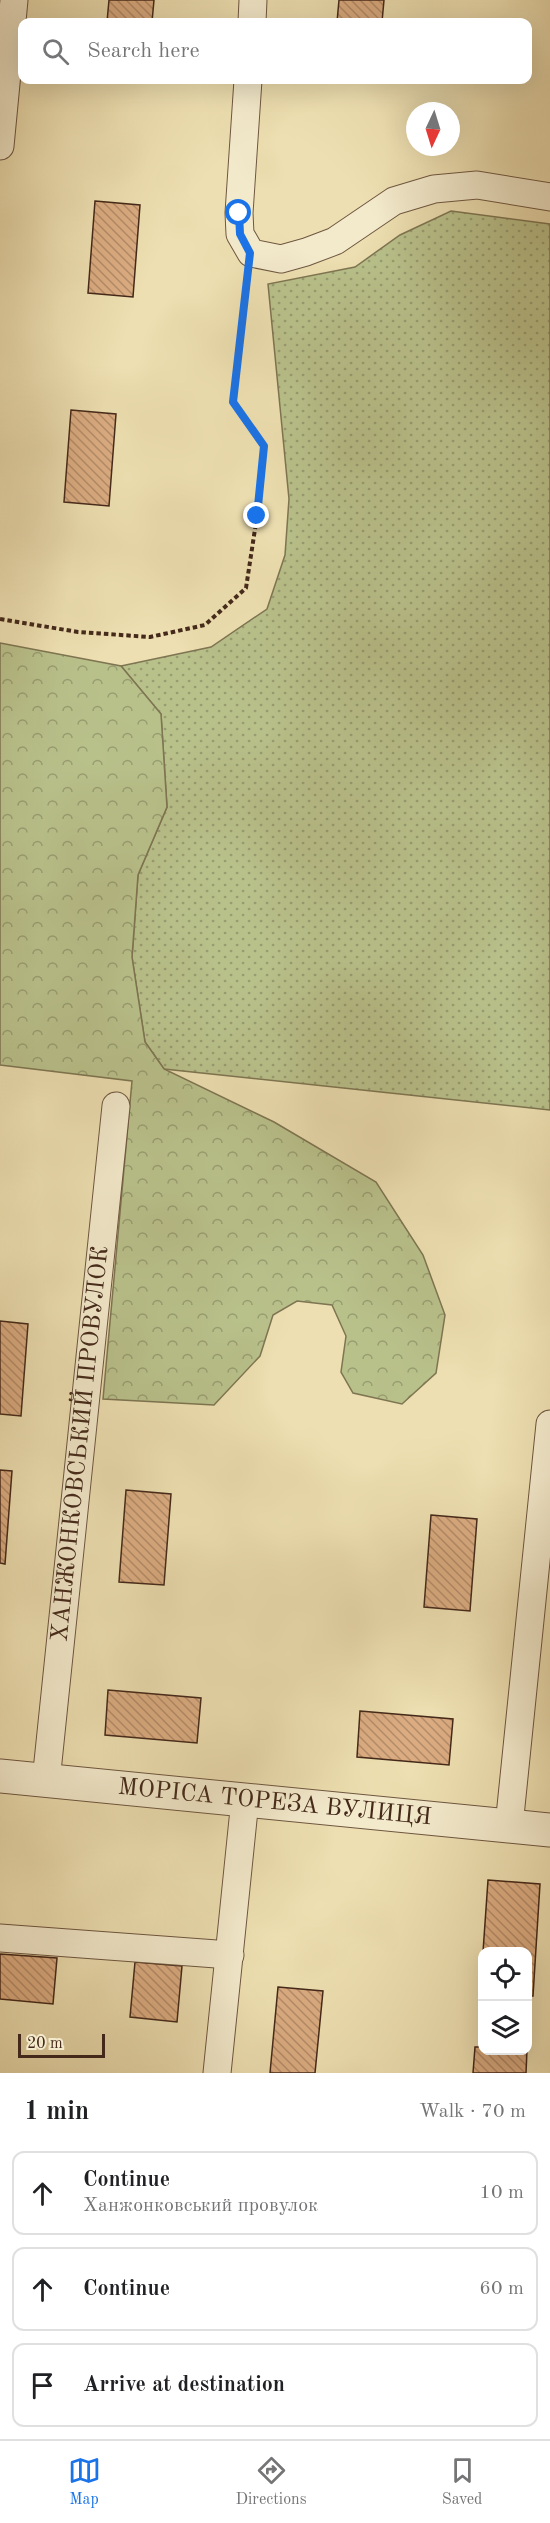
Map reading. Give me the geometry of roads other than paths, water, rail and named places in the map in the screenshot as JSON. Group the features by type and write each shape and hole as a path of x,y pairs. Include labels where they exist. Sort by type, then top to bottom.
{"street":[{"path":"0,146 14,0"},
{"path":"252,18 253,0"},
{"path":"248,84 239,213 240,234 250,253 280,259 306,252 335,241 394,201 434,189 477,185 550,197"},
{"name":"ХАНЖОНКОВСЬКИЙ ПРОВУЛОК","path":"46,1781 116,1106"},
{"path":"509,1826 550,1424"},
{"name":"МОРІСА ТОРЕЗА ВУЛИЦЯ","path":"0,1776 550,1830"},
{"path":"218,2073 245,1800"},
{"path":"0,1938 230,1955"}]}
